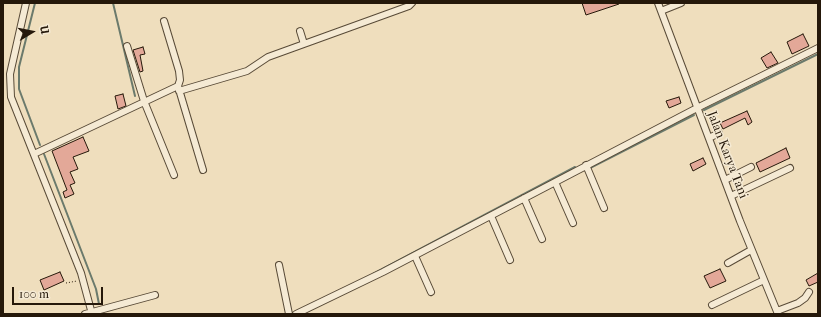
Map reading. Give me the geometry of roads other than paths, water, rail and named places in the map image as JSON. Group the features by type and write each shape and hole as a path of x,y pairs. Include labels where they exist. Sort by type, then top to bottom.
{"street":[{"path":"26,3 12,64 10,85 15,107 83,279 92,313"},
{"path":"34,154 144,101 179,89 247,71 268,57 409,6 412,3"},
{"name":"Jalan Karya Tani","path":"658,3 730,196 777,313"},
{"path":"661,11 681,3"},
{"path":"164,21 179,71 179,89 203,170"},
{"path":"300,31 304,44"},
{"path":"127,46 144,101 174,175"},
{"path":"296,314 415,256 697,108 818,48"},
{"path":"708,138 718,133"},
{"path":"586,166 604,208"},
{"path":"725,180 751,167"},
{"path":"730,196 790,168"},
{"path":"555,182 573,223"},
{"path":"524,198 542,239"},
{"path":"491,216 510,260"},
{"path":"728,263 751,250"},
{"path":"415,256 431,292"},
{"path":"279,266 289,314"},
{"path":"712,305 764,280"},
{"path":"777,313 798,303 805,298 809,292"},
{"path":"85,314 155,295"}],"waterway":[{"path":"35,3 19,67 19,89 40,145"},
{"path":"113,3 135,96"},
{"path":"704,110 818,54"},
{"path":"588,169 694,115"},
{"path":"44,154 96,289 99,304"},
{"path":"373,274 575,167"}]}
